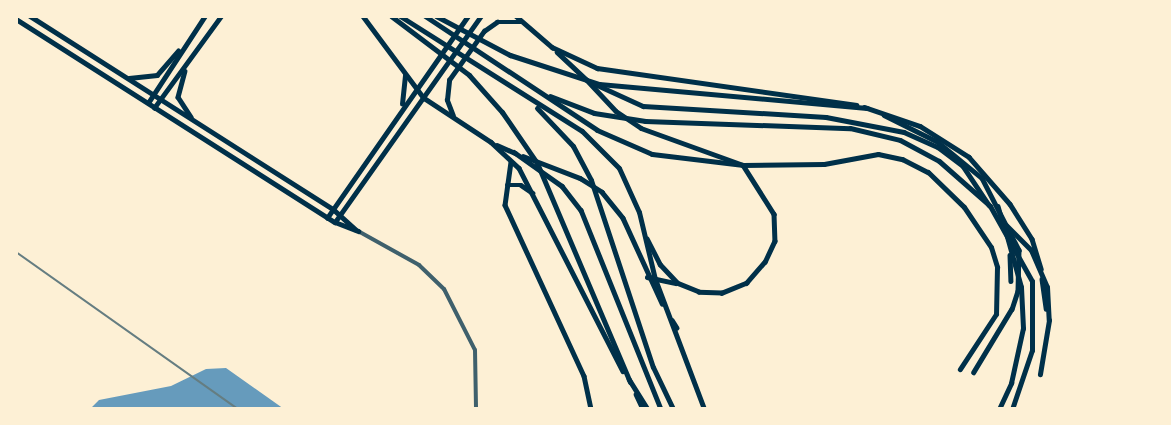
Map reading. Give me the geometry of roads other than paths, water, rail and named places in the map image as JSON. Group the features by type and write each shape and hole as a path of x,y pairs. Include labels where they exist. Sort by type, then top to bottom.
{"highway":[{"path":"391,16 469,75 493,101 537,163 630,382"},
{"path":"400,16 531,102 582,131 611,158 631,190 646,238 655,279 677,328 704,409"},
{"path":"426,16 597,130 652,154 743,165 824,164 863,156 892,156 922,169 951,192 991,247 1000,285 992,325 960,369"},
{"path":"436,16 510,55 600,84 867,108"},
{"path":"541,92 609,117 645,121 806,125 880,134 928,153 990,206 1027,266 1034,303 1029,364 1012,409"},
{"path":"531,102 562,131 591,180 653,367 673,409"},
{"path":"1000,220 1031,250 1044,276 1048,320 1040,374"},
{"path":"998,409 1019,357 1023,316 1016,261 1000,220"}],"main road":[{"path":"30,16 334,209 358,231"},
{"path":"148,104 204,16"},
{"path":"154,108 221,16"},
{"path":"363,16 424,98 491,142 580,178 602,192 623,218 647,277 677,328"},
{"path":"327,218 468,16"},
{"path":"335,222 481,16"},
{"path":"516,16 586,78 616,111 641,128 743,165 774,214 775,241 766,262 746,283 722,293 698,292 677,283 647,277"},
{"path":"16,19 327,218 358,231"},
{"path":"457,121 448,106 449,80 487,28 497,22 521,22"},
{"path":"122,76 140,80 157,75 192,34"},
{"path":"552,47 616,73 822,97 867,108 920,126 956,149 988,176 1010,204 1032,239 1041,270 1047,319 1044,365"},
{"path":"189,62 180,83 179,103 206,129"},
{"path":"398,115 407,90 400,65"},
{"path":"586,78 643,106 805,116 876,124 922,139 963,166 990,206"},
{"path":"876,111 938,142 991,188 1013,232 1021,268 1012,309 974,372"},
{"path":"491,142 508,157 533,193 643,409"},
{"path":"514,152 562,186 581,210 662,409"},
{"path":"508,157 513,170 503,196 508,213 588,384 591,409"},
{"path":"507,185 521,185 533,193"},
{"path":"991,188 1008,238 1011,281"},
{"path":"646,238 660,266 677,283"},
{"path":"630,382 648,409"}],"street":[{"path":"358,231 419,265 444,289 475,350 476,409"}],"water":[{"path":"226,368 284,409 90,409 99,400 171,386 206,369"}],"railway":[{"path":"16,252 238,409"}]}
